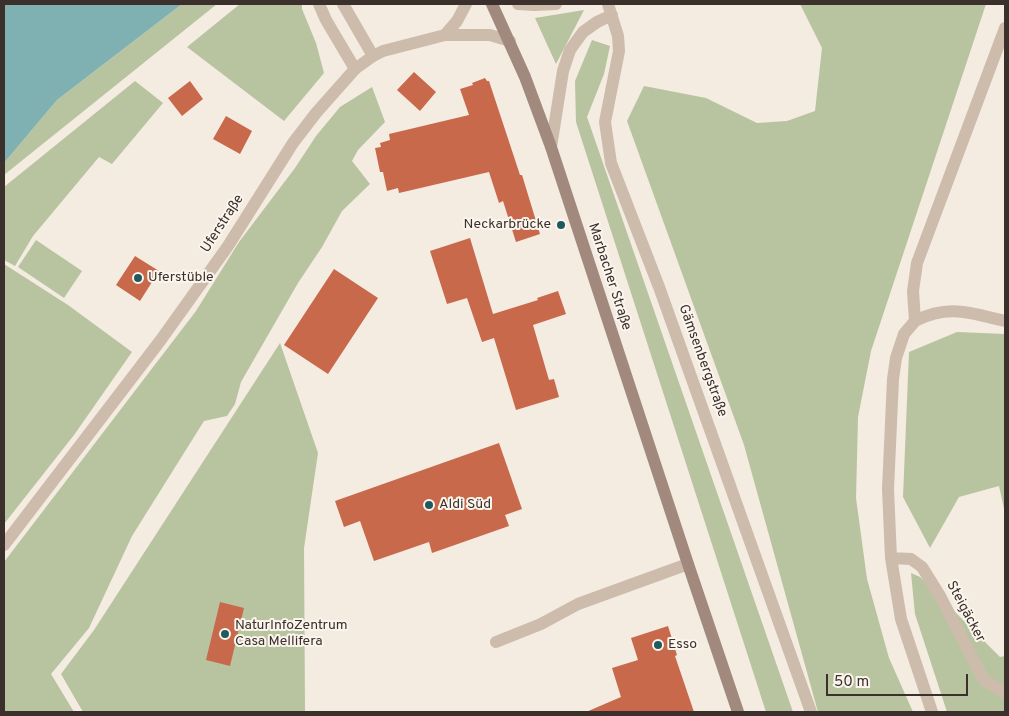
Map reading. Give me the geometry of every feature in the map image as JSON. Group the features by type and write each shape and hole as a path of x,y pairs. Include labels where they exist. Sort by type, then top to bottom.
{"main road":[{"name":"Marbacher Straße","path":"492,4 510,41 551,147 738,712"}],"street":[{"path":"319,4 326,20 355,69"},
{"path":"343,4 373,56"},
{"path":"445,35 457,21 466,4"},
{"path":"518,4 556,4"},
{"name":"Gämsenbergstraße","path":"551,147 562,88 563,71 570,50 583,32 610,10 618,36 619,51 606,122 611,163 666,306 811,712"},
{"path":"914,321 913,291 917,263 1005,28"},
{"name":"Uferstraße","path":"4,545 160,341 228,246 293,143 316,113 355,69 383,51 445,35 490,35 510,41"},
{"path":"932,712 901,619 891,558 888,489 893,379 896,358 904,334 914,321 930,314 949,310 1005,321"},
{"name":"Steigäcker","path":"891,558 911,559 922,567 940,596 984,680 1005,693"},
{"path":"496,642 541,624 578,604 688,564"}],"green space":[{"path":"182,4 217,4 4,175 4,163 57,100"},
{"path":"240,4 302,4 302,9 316,43 324,73 284,121 187,47"},
{"path":"800,4 986,4 871,351 858,417 856,498 867,579 889,658 913,712 818,712 744,445 627,121 644,86 706,98 757,123 787,121 815,111 822,48"},
{"path":"584,10 556,64 535,18"},
{"path":"592,40 610,46 604,74 587,117 793,712 766,712 576,122 575,81"},
{"path":"135,81 163,103 112,164 99,157 33,236 15,266 4,260 4,187"},
{"path":"372,87 385,122 358,150 352,161 370,184 342,211 241,382 235,404 227,416 204,421 132,536 89,628 51,674 74,712 4,712 4,562 196,311 239,242 295,168 316,136 340,107"},
{"path":"36,240 82,271 64,298 18,267"},
{"path":"4,264 68,305 132,352 74,435 4,524"},
{"path":"957,332 1005,334 1005,513 999,486 959,497 930,548 903,497 909,352"},
{"path":"280,343 318,453 304,548 305,712 83,712 61,674 94,630"},
{"path":"911,573 920,577 1000,657 1005,656 1005,712 947,712 915,614"}],"water":[{"path":"4,4 182,4 57,100 4,163"}],"building":[{"path":"414,72 436,92 420,111 397,90"},
{"path":"485,78 489,81 520,175 522,175 540,234 516,242 503,201 499,203 489,172 399,193 398,188 387,191 383,172 380,172 375,148 381,147 380,143 390,140 389,134 469,115 460,89 473,85 472,83"},
{"path":"190,81 203,99 182,116 168,98"},
{"path":"226,116 252,131 240,154 213,139"},
{"path":"470,238 493,314 538,300 537,298 558,291 566,314 533,325 549,380 554,379 559,397 516,410 494,338 482,342 467,298 447,304 430,251"},
{"name":"Uferstüble","path":"135,256 159,271 140,301 116,285"},
{"path":"334,269 378,298 328,374 284,345"},
{"name":"Aldi Süd","path":"499,443 522,509 505,515 509,526 432,553 429,542 374,561 360,521 344,527 335,501"},
{"name":"NaturInfoZentrum Casa Mellifera","path":"220,602 244,608 230,666 206,660"},
{"path":"668,626 677,655 675,656 694,712 586,712 621,697 612,668 638,660 631,638"}],"place":[{"name":"Neckarbrücke","path":"561,225"},
{"name":"Uferstüble","path":"138,278"},
{"name":"Aldi Süd","path":"429,505"},
{"name":"NaturInfoZentrum Casa Mellifera","path":"225,634"},
{"name":"Esso","path":"658,645"}]}
